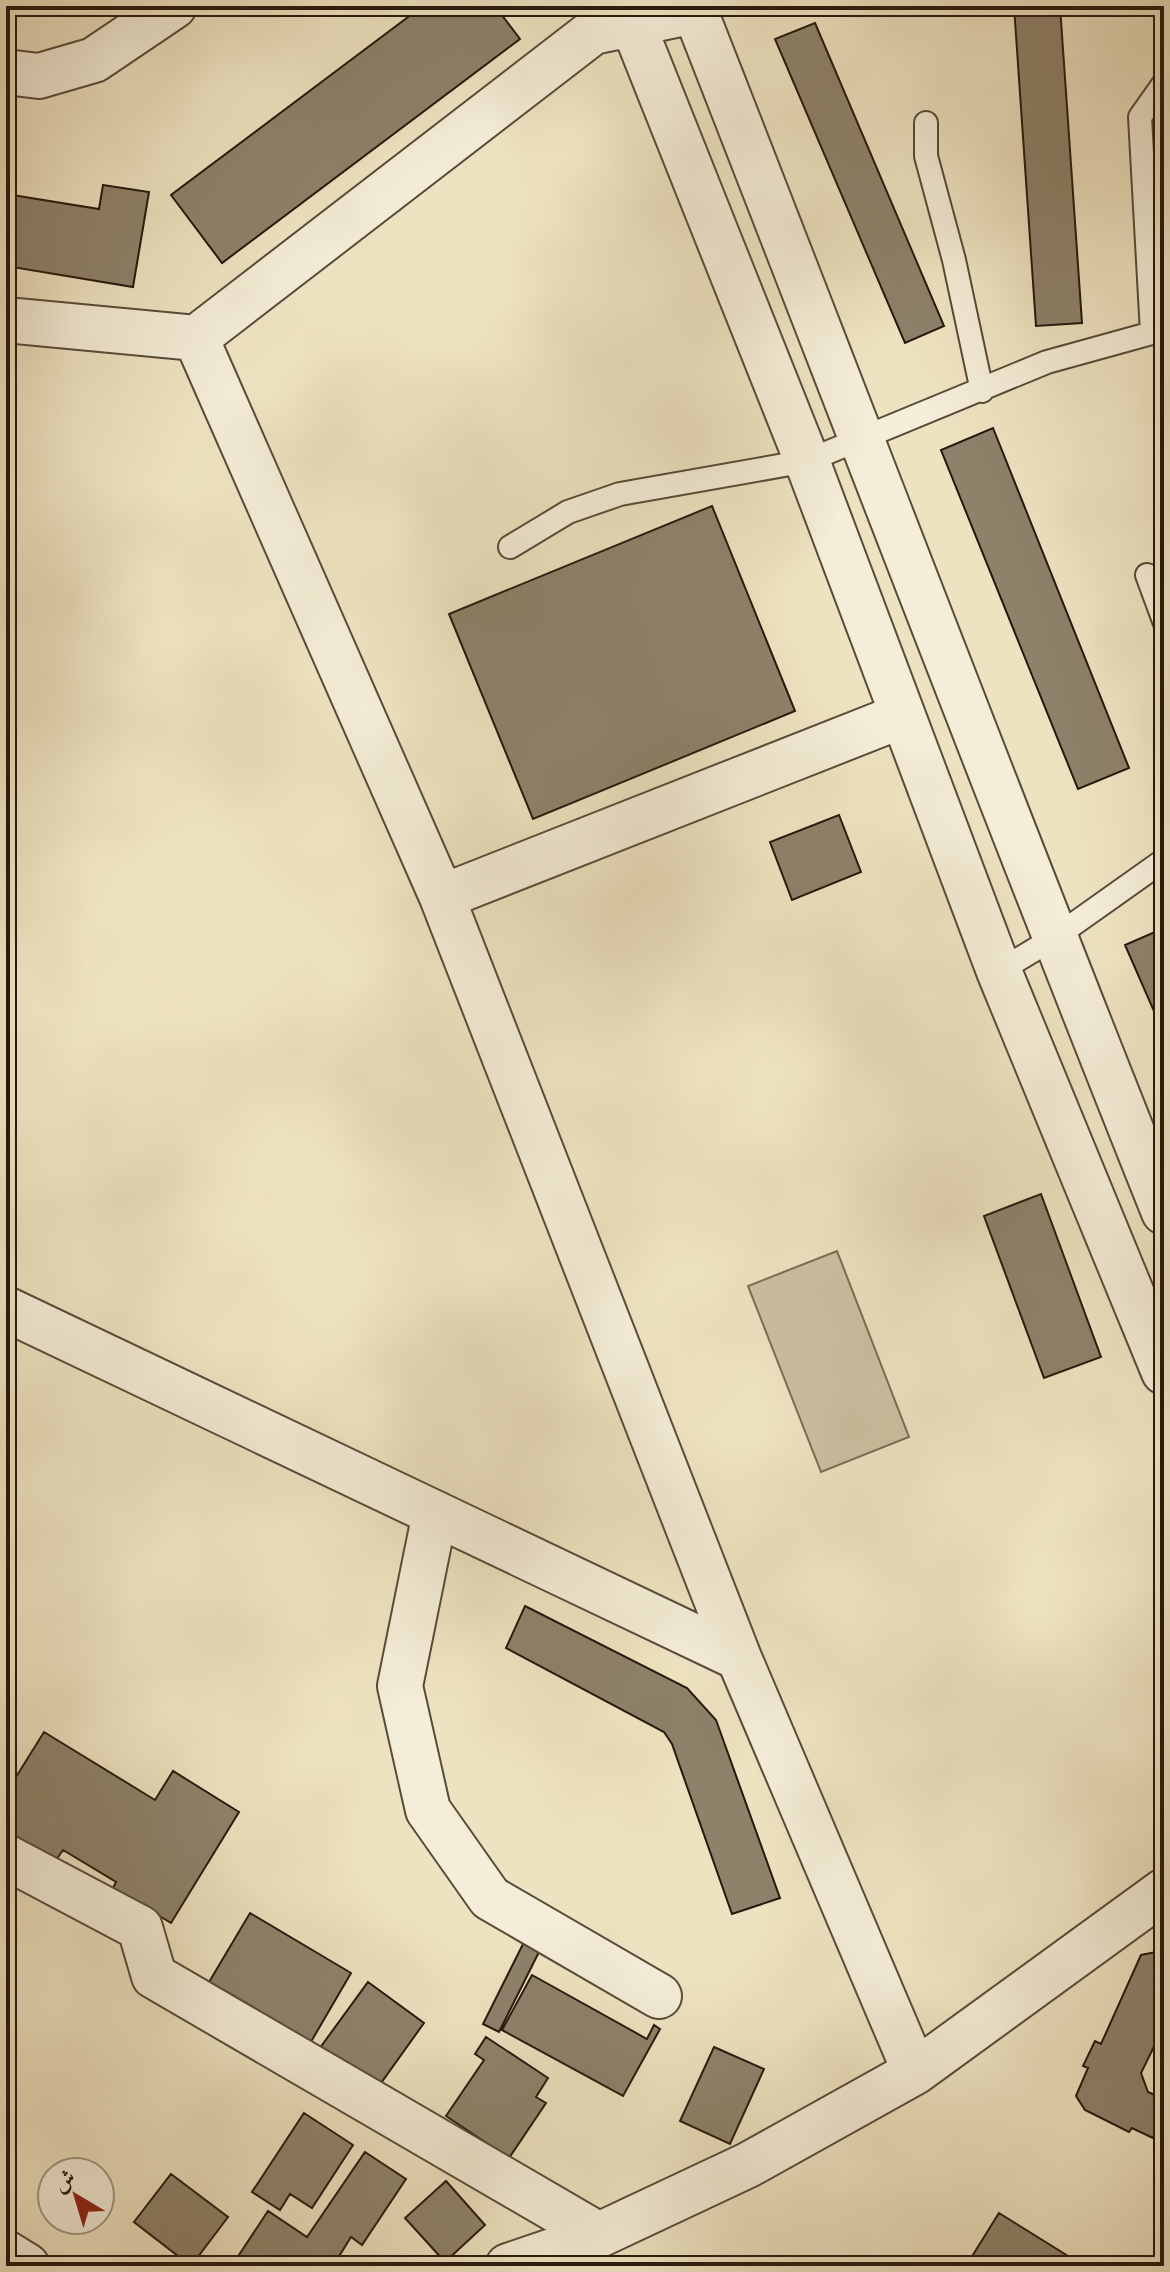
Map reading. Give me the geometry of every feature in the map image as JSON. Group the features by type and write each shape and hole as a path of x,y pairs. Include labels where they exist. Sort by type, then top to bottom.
{"street":[{"path":"6,72 39,76 94,60 174,6"},
{"path":"6,320 196,338 610,16 696,8 1054,938 1164,1212"},
{"path":"610,16 737,287 807,461 999,971 1164,1372"},
{"path":"737,287 792,258"},
{"path":"196,338 442,897 739,1658 915,2072"},
{"path":"442,897 901,716"},
{"path":"6,1309 739,1658"},
{"path":"435,1513 400,1686 428,1810 490,1898 659,1996"},
{"path":"6,1857 140,1928 154,1976 599,2235"},
{"path":"508,2266 599,2235 748,2165 915,2072 1163,1892"},
{"path":"6,2253 27,2266"}],"lane":[{"path":"510,547 568,512 620,494 807,461 1047,362 1152,333 1140,117 1164,83"},
{"path":"926,123 926,156 954,260 982,391"},
{"path":"1147,575 1164,621"},
{"path":"999,971 1054,938 1164,860"}],"shaded area":[{"path":"837,1251 909,1437 821,1472 748,1286"}],"building":[{"path":"406,6 495,6 520,39 222,263 171,195 412,14"},
{"path":"1014,6 1060,6 1082,323 1036,326"},
{"path":"815,23 944,326 905,343 775,39"},
{"path":"103,185 149,192 133,287 6,266 6,194 99,209"},
{"path":"993,428 1129,768 1078,789 941,450"},
{"path":"712,506 795,711 533,819 449,614"},
{"path":"839,815 861,872 792,900 770,842"},
{"path":"1164,928 1164,1034 1125,945"},
{"path":"1041,1194 1101,1357 1044,1378 984,1216"},
{"path":"525,1606 687,1688 716,1720 780,1898 732,1914 672,1744 664,1732 506,1648"},
{"path":"44,1732 155,1800 173,1771 239,1812 171,1923 113,1888 116,1882 63,1850 54,1863 6,1834 6,1793"},
{"path":"250,1913 351,1973 301,2059 199,1999"},
{"path":"524,1942 540,1950 499,2032 483,2024"},
{"path":"1156,1952 1164,1955 1164,2026 1141,2073 1148,2092 1164,2099 1164,2136 1155,2132 1153,2138 1132,2128 1129,2132 1085,2110 1076,2096 1088,2068 1083,2066 1095,2041 1101,2044 1141,1955"},
{"path":"532,1975 647,2039 654,2025 660,2029 623,2096 502,2030"},
{"path":"368,1982 424,2023 371,2097 314,2056"},
{"path":"486,2037 548,2078 536,2097 546,2103 509,2158 446,2116 484,2060 475,2054"},
{"path":"714,2047 764,2069 730,2144 680,2121"},
{"path":"304,2113 353,2145 312,2208 290,2194 280,2210 252,2192"},
{"path":"365,2152 406,2179 362,2245 351,2237 333,2266 233,2264 268,2211 307,2237"},
{"path":"171,2174 228,2217 191,2266 134,2222"},
{"path":"446,2181 485,2225 445,2262 405,2218"},
{"path":"999,2213 1068,2256 1061,2266 966,2266"}]}
